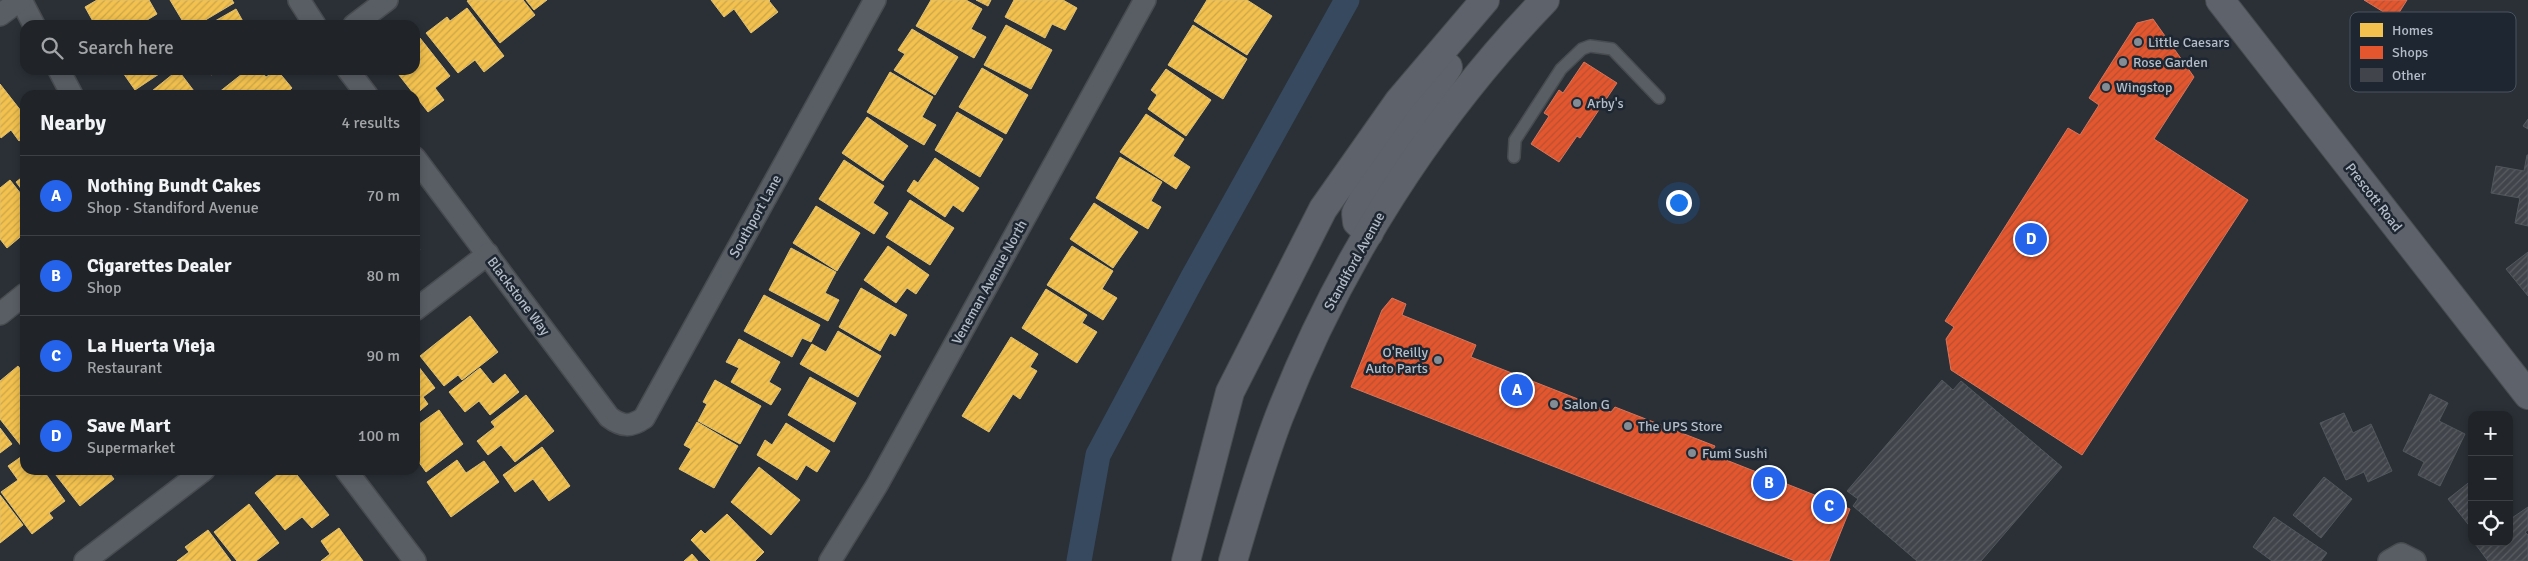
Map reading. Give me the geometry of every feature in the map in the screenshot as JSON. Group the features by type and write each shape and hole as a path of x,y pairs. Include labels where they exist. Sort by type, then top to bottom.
{"main road":[{"path":"1186,561 1230,392 1323,209 1399,101 1484,0"},
{"name":"Standiford Avenue","path":"1233,561 1267,453 1293,382 1346,271 1397,186 1444,117 1500,48 1545,0"},
{"name":"Prescott Road","path":"2220,0 2528,395"},
{"path":"1369,233 1357,222 1356,213 1374,179 1455,56 1464,24"}],"street":[{"path":"0,15 20,0 31,20"},
{"path":"299,0 312,20"},
{"path":"361,20 387,0"},
{"name":"Southport Lane","path":"629,425 644,418 875,0"},
{"name":"Veneman Avenue North","path":"830,561 877,485 1144,0"},
{"path":"61,75 69,90"},
{"path":"352,75 363,90"},
{"name":"Blackstone Way","path":"420,165 609,417 618,424 629,425"},
{"path":"420,306 488,254"},
{"path":"0,314 20,298"},
{"path":"85,561 197,475"},
{"path":"350,475 415,561"}],"lane":[{"path":"1514,157 1515,140 1561,70 1582,49 1590,46 1612,49 1659,98"}],"building: Homes":[{"path":"97,0 149,0 157,14 147,20 92,20 85,7"},
{"path":"170,0 232,0 234,3 205,20 182,20"},
{"path":"523,0 535,15 500,43 467,1"},
{"path":"526,0 547,0 534,10"},
{"path":"711,0 770,0 778,12 751,33 734,9 724,17"},
{"path":"931,0 966,0 982,9 971,29 986,37 974,58 916,26"},
{"path":"976,0 991,0 988,6"},
{"path":"1014,0 1063,0 1077,8 1065,30 1052,24 1045,38 1005,17"},
{"path":"1207,0 1247,0 1272,16 1247,55 1194,21"},
{"path":"467,8 504,56 484,72 475,60 458,73 426,33 447,17 450,21"},
{"path":"236,9 242,20 217,20"},
{"path":"1006,25 1052,50 1031,89 984,65"},
{"path":"1193,25 1247,59 1223,99 1168,65"},
{"path":"912,29 958,57 935,95 894,70 905,54 898,50"},
{"path":"420,38 450,76 435,88 444,100 428,112 420,102 420,90 411,90 399,75 420,75"},
{"path":"982,68 1028,95 1006,134 959,107"},
{"path":"1166,69 1211,100 1186,136 1148,109 1157,95 1151,90"},
{"path":"890,72 933,97 922,117 936,125 924,145 867,112"},
{"path":"124,75 158,75 135,90"},
{"path":"172,75 182,75 193,90 153,90"},
{"path":"241,75 264,75 266,77 269,75 281,75 292,88 290,90 222,90"},
{"path":"0,84 20,110 20,140 11,130 1,138"},
{"path":"957,112 1003,139 980,177 935,150"},
{"path":"1146,114 1184,139 1173,156 1190,167 1176,189 1120,152"},
{"path":"867,117 908,146 883,181 842,153"},
{"path":"1120,157 1162,182 1151,201 1161,207 1148,229 1096,198"},
{"path":"935,158 979,188 963,212 953,205 945,217 907,191 914,180 918,183"},
{"path":"844,160 884,186 873,203 888,213 874,234 819,199"},
{"path":"20,179 20,187 16,182"},
{"path":"10,180 20,193 20,237 7,248 0,239 0,188"},
{"path":"910,200 954,228 930,265 886,237"},
{"path":"1094,203 1138,232 1113,268 1070,239"},
{"path":"816,206 860,233 837,271 793,243"},
{"path":"888,246 929,275 916,294 907,288 896,303 864,280"},
{"path":"1072,246 1113,271 1102,289 1117,298 1103,320 1047,285"},
{"path":"791,248 836,272 825,293 839,300 828,321 769,290"},
{"path":"861,288 907,315 895,336 890,333 880,351 839,327"},
{"path":"1046,289 1087,315 1082,323 1097,332 1077,363 1022,328"},
{"path":"764,295 820,325 811,342 802,338 792,357 744,331"},
{"path":"470,316 498,352 462,380 458,375 444,386 420,356"},
{"path":"838,331 881,356 858,397 800,364 812,344 826,352"},
{"path":"1011,337 1038,354 1030,367 1037,371 1020,399 1013,394 989,432 962,416"},
{"path":"739,339 780,362 769,382 781,389 771,405 731,382 739,368 726,362"},
{"path":"18,366 20,369 20,444 0,419 0,381"},
{"path":"420,368 435,388 423,397 428,404 420,411"},
{"path":"480,368 493,384 505,374 519,392 490,415 479,401 465,412 449,392"},
{"path":"810,377 856,403 834,442 788,415"},
{"path":"715,380 761,406 740,444 698,421 707,404 703,402"},
{"path":"526,395 554,431 515,462 501,445 488,455 477,441 495,427 491,422"},
{"path":"439,410 463,444 426,472 420,464 420,423"},
{"path":"697,422 738,446 714,488 679,469 691,449 684,445"},
{"path":"786,423 830,451 817,472 806,465 797,480 757,455 765,440 772,445"},
{"path":"0,428 12,444 0,453"},
{"path":"542,447 570,486 549,501 533,479 515,492 503,475"},
{"path":"20,458 20,475 47,475 65,501 49,513 53,518 32,534 1,492 18,480 8,466"},
{"path":"457,460 466,473 484,461 499,482 451,517 427,482"},
{"path":"759,467 800,500 771,535 731,502"},
{"path":"56,475 111,475 114,479 80,506"},
{"path":"277,475 297,475 329,515 312,528 302,517 285,530 255,493"},
{"path":"0,495 23,525 0,543"},
{"path":"249,504 279,543 256,561 237,561 214,532"},
{"path":"727,514 764,552 755,561 711,561 691,540 701,530 705,534"},
{"path":"339,528 363,561 321,561 330,554 321,541"},
{"path":"208,530 231,561 177,561 189,552 185,547"},
{"path":"692,554 698,561 684,561"}],"building: Shops":[{"path":"2364,0 2407,0 2399,12 2384,12"},
{"path":"2153,19 2194,77 2154,139 2248,200 2082,455 1951,370 1946,339 1954,327 1945,321 2068,128 2080,135 2099,105 2089,98 2137,23"},
{"name":"Arby's","path":"1584,62 1617,83 1580,138 1577,136 1559,162 1531,144 1549,116 1544,113 1559,90 1563,93"},
{"path":"1392,298 1406,304 1402,315 1476,345 1471,357 1611,412 1615,407 1715,446 1711,454 1850,509 1829,561 1795,561 1351,387 1382,310"}],"building: Other":[{"path":"2528,119 2528,129 2523,126"},
{"path":"2527,155 2528,226 2515,223 2520,198 2491,193 2496,166 2524,171"},
{"path":"2528,252 2528,296 2506,269"},
{"path":"1942,380 1953,390 1961,381 2062,467 1981,561 1917,561 1853,506 1858,499 1847,491"},
{"path":"2430,394 2448,403 2439,421 2465,434 2440,486 2418,475 2424,462 2403,451"},
{"path":"2344,413 2353,433 2371,424 2392,471 2368,482 2364,472 2346,480 2320,423"},
{"path":"2324,477 2352,499 2321,538 2293,515"},
{"path":"2468,483 2468,524 2448,499"},
{"path":"2528,507 2528,530 2525,532 2528,535 2528,561 2488,561 2477,546 2513,546 2513,517"},
{"path":"2274,517 2327,553 2321,561 2272,561 2253,547"}],"waterway":[{"path":"1079,561 1098,455 1193,277 1347,0"}],"place":[{"name":"Little Caesars","path":"2138,42"},
{"name":"Rose Garden","path":"2123,62"},
{"name":"Wingstop","path":"2106,87"},
{"name":"Arby's","path":"1577,103"},
{"name":"Save Mart","path":"2031,239"},
{"name":"O'Reilly Auto Parts","path":"1438,360"},
{"name":"Nothing Bundt Cakes","path":"1517,390"},
{"name":"Salon G","path":"1554,404"},
{"name":"The UPS Store","path":"1628,426"},
{"name":"Fumi Sushi","path":"1692,453"},
{"name":"Cigarettes Dealer","path":"1769,483"},
{"name":"La Huerta Vieja","path":"1829,506"}]}
